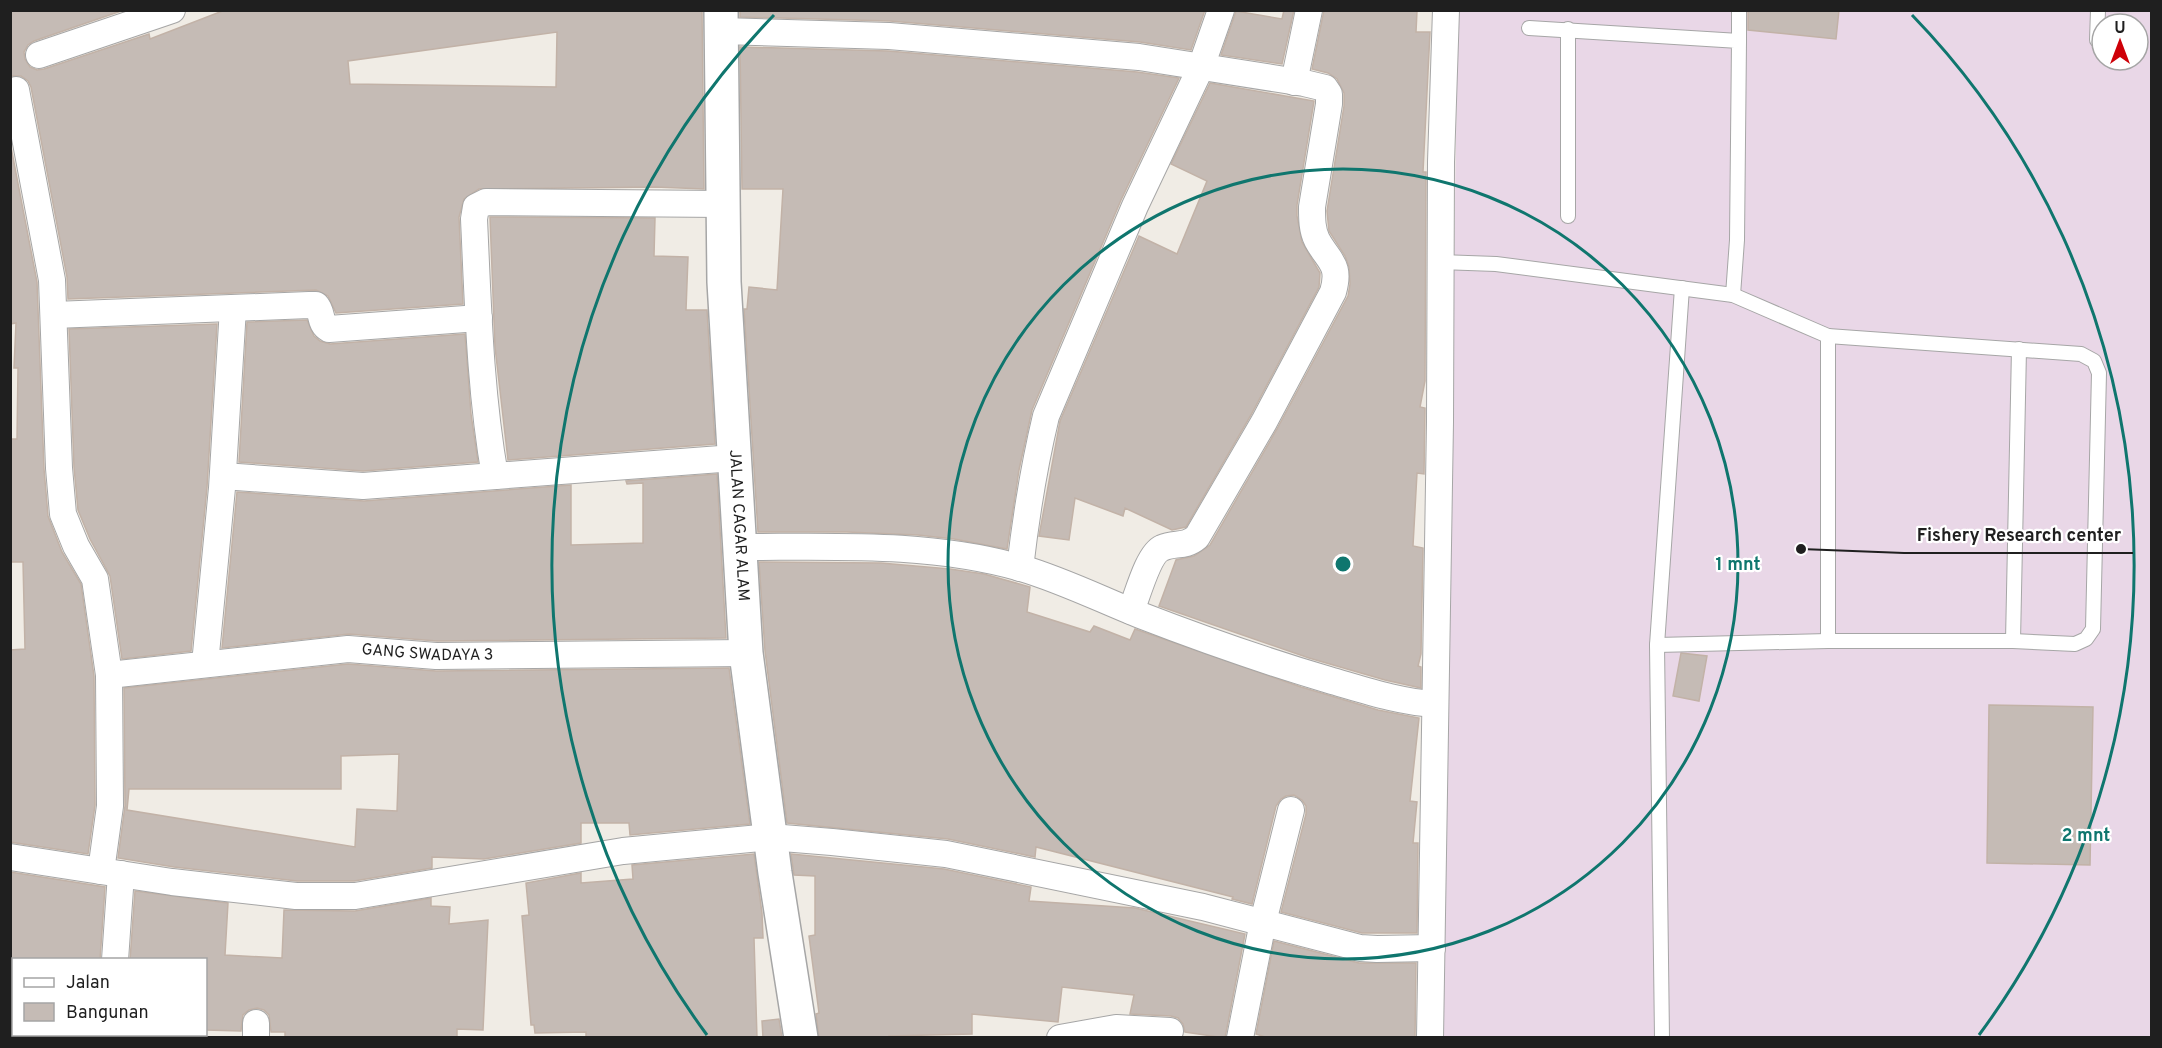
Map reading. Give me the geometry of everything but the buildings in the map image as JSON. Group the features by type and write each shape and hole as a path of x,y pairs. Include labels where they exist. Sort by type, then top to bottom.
{"street":[{"path":"1020,568 1031,485 1046,416 1135,206 1201,68 1221,10"},
{"path":"1294,82 1309,10"},
{"path":"1430,1038 1441,162 1446,10"},
{"path":"39,56 159,13"},
{"path":"721,21 1140,57 1325,88 1329,94 1312,223 1317,240 1336,270 1333,292 1264,422 1197,537 1189,543 1161,548 1153,556 1131,611"},
{"name":"JALAN CAGAR ALAM","path":"721,21 724,282 746,653 770,837 801,1038"},
{"path":"16,90 52,280 59,468 63,514 76,546 95,579 109,675 111,873 115,958"},
{"path":"495,476 486,428 474,219 476,207 486,202 724,204"},
{"path":"54,315 316,305 320,309 325,327 329,329 479,318"},
{"path":"205,664 223,476 233,308"},
{"path":"223,476 363,486 734,458"},
{"path":"740,548 915,549 959,555 1020,568 1073,586 1172,627 1310,674 1401,700 1435,704"},
{"name":"GANG SWADAYA 3","path":"109,675 348,649 436,656 746,653"},
{"path":"1240,1038 1263,922 1291,810"},
{"path":"10,857 111,873 296,896 355,896 623,851 770,837 946,854 1203,907 1360,948 1431,948"},
{"path":"1060,1038 1116,1028 1170,1031"}],"lane":[{"path":"1733,296 1737,240 1739,10"},
{"path":"1529,28 1739,41"},
{"path":"1568,29 1568,216"},
{"path":"1440,262 1496,264 1733,296 1828,336 2019,349 2088,356 2094,360 2097,367 2098,385 2093,629 2086,639 2075,644 2013,641 1657,645"},
{"path":"1662,1038 1657,645 1682,288"},
{"path":"1828,336 1828,642"},
{"path":"2013,641 2019,349"}],"shaded area":[{"path":"1458,11 2151,11 2151,1037 1442,1037"}],"place":[{"name":"Fishery Research center","path":"1801,549"}]}
